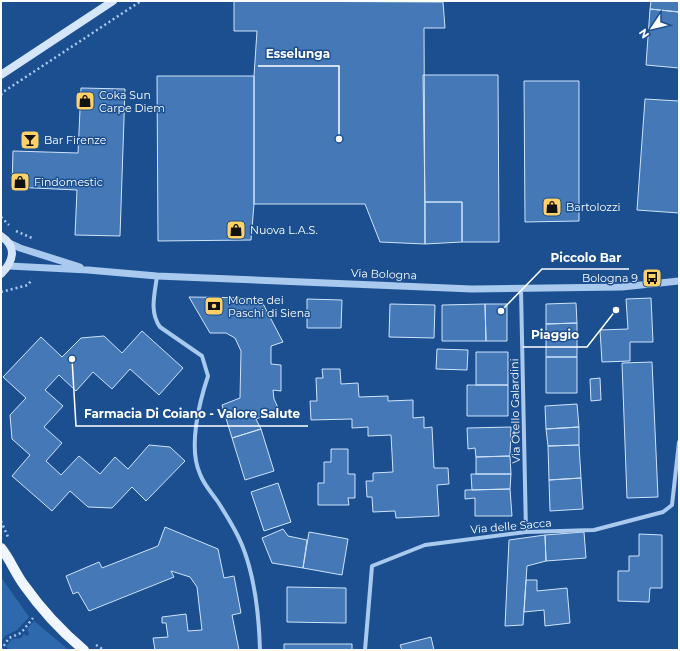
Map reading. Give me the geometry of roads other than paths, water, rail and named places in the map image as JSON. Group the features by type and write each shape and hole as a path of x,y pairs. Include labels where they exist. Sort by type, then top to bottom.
{"main road":[{"path":"1,75 113,1"},
{"path":"1,236 9,243 12,260 9,266 1,274"},
{"path":"1,548 23,583 42,608 66,635 84,650"}],"street":[{"path":"9,243 88,270"},
{"path":"9,266 88,270"},
{"name":"Via Bologna","path":"88,270 157,276 521,290 622,287 679,281"},
{"path":"157,276 153,312 156,321 160,327 202,356 207,368 208,376 193,442 194,459 200,475 242,545 252,579 260,627 260,650"},
{"name":"Via Otello Galardini","path":"521,290 526,532"},
{"name":"Via delle Sacca","path":"366,650 372,566 425,545 526,532 594,530 663,512 672,505 679,442"}],"place":[{"name":"Coka Sun Carpe Diem","path":"85,101"},
{"name":"Esselunga","path":"339,139"},
{"name":"Bar Firenze","path":"30,140"},
{"name":"Findomestic","path":"20,182"},
{"name":"Bartolozzi","path":"552,207"},
{"name":"Nuova L.A.S.","path":"236,230"},
{"name":"Bologna 9","path":"652,278"},
{"name":"Monte dei Paschi di Siena","path":"214,306"},
{"name":"Piaggio","path":"616,310"},
{"name":"Piccolo Bar","path":"501,311"},
{"name":"Farmacia Di Coiano - Valore Salute","path":"72,359"}]}
